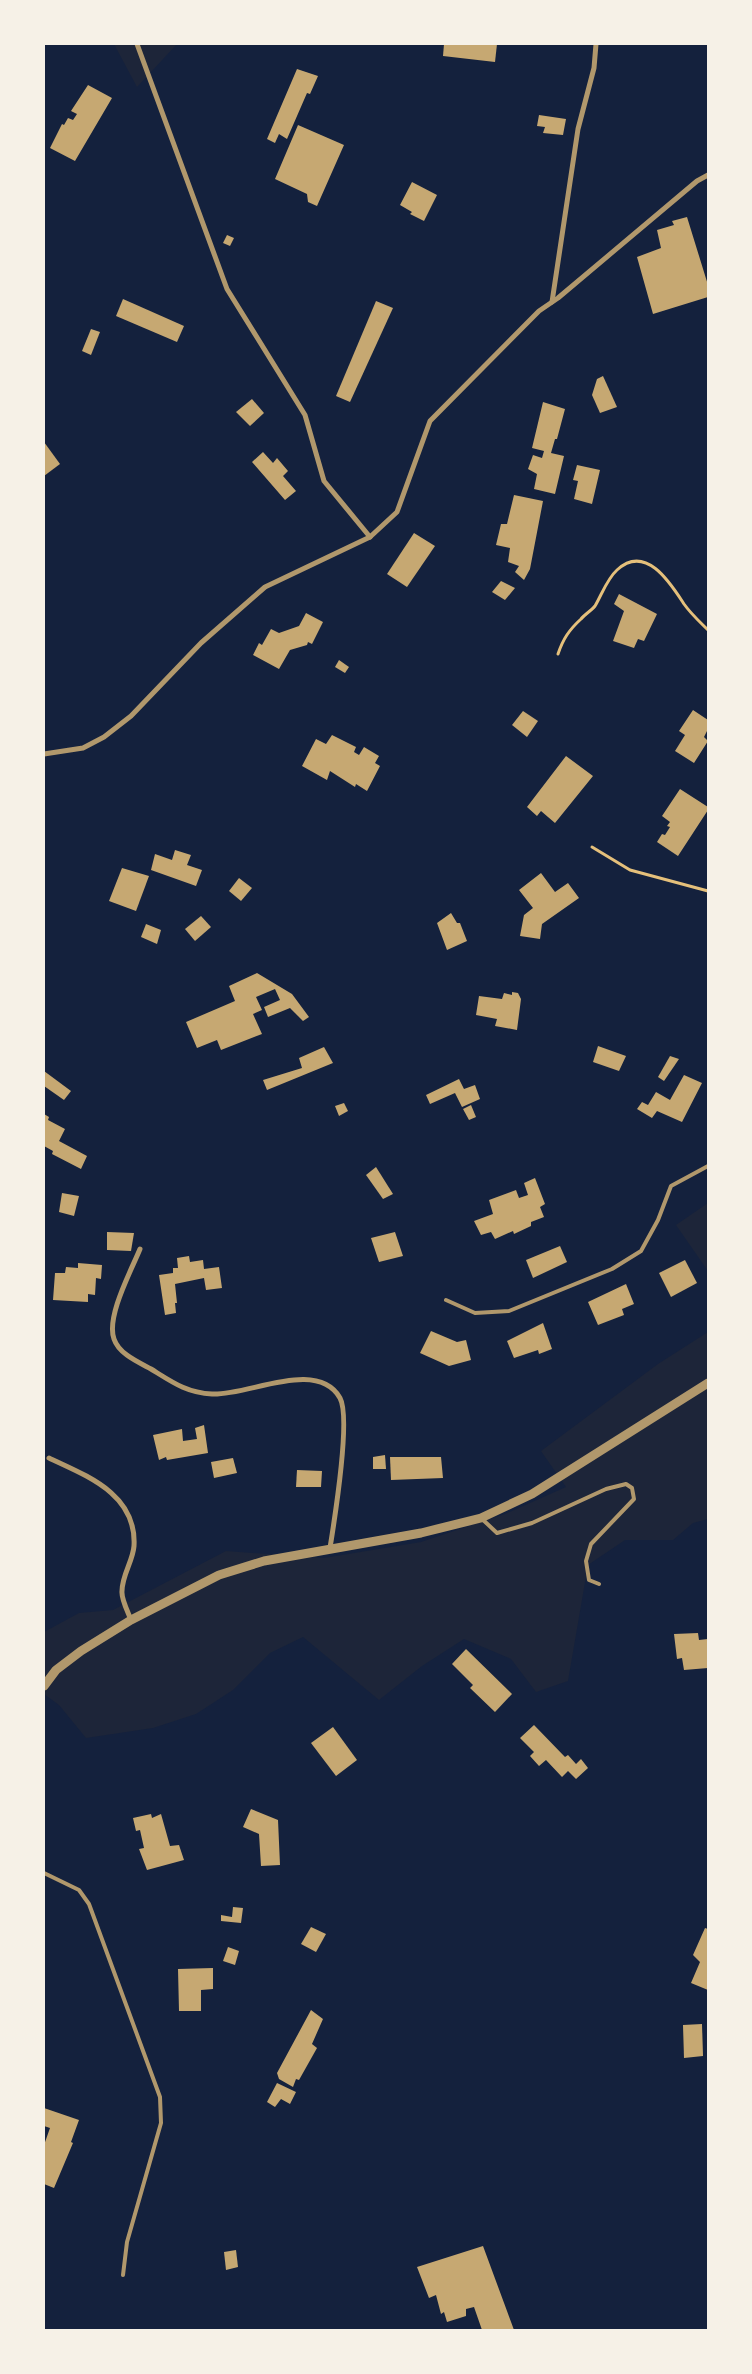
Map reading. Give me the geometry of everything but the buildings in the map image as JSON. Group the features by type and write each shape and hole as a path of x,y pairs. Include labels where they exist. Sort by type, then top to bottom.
{"street":[{"path":"137,44 227,289 306,416 324,481 370,537"},
{"path":"552,302 578,129 594,68 596,44"},
{"path":"44,754 83,748 104,737 131,716 200,643 265,587 370,537 398,512 430,421 539,311 697,181 708,175"},
{"path":"140,1250 112,1321 114,1340 127,1355 189,1392 214,1395 303,1378 324,1382 341,1399 344,1424 338,1500 330,1548"},
{"path":"44,1686 56,1670 81,1651 131,1620 218,1575 264,1561 421,1533 481,1518 532,1494 708,1383"},
{"path":"48,1458 96,1480 119,1499 131,1522 134,1546 121,1592 131,1620"}],"lane":[{"path":"446,1300 475,1313 509,1311 612,1269 640,1251 658,1220 671,1186 708,1166"},
{"path":"481,1518 497,1533 532,1523 606,1489 626,1484 632,1488 634,1499 591,1544 588,1552 586,1561 589,1580 599,1584"},
{"path":"44,1873 78,1890 89,1904 160,2097 161,2123 127,2242 124,2275"}],"path":[{"path":"558,654 564,637 593,609 607,582 617,570 627,563 649,564 658,570 675,588 685,606 708,630"},
{"path":"592,846 630,870 708,891"}],"shaded area":[{"path":"114,44 177,44 137,87"},
{"path":"708,1203 708,1271 676,1225"},
{"path":"708,1332 708,1519 693,1523 673,1540 625,1540 588,1565 568,1681 536,1692 511,1659 464,1639 422,1666 379,1700 303,1637 270,1653 233,1690 196,1714 153,1728 86,1738 59,1705 44,1694 44,1632 79,1613 113,1610 226,1551 324,1558 421,1542 505,1514 566,1487 541,1451 658,1364"}]}
